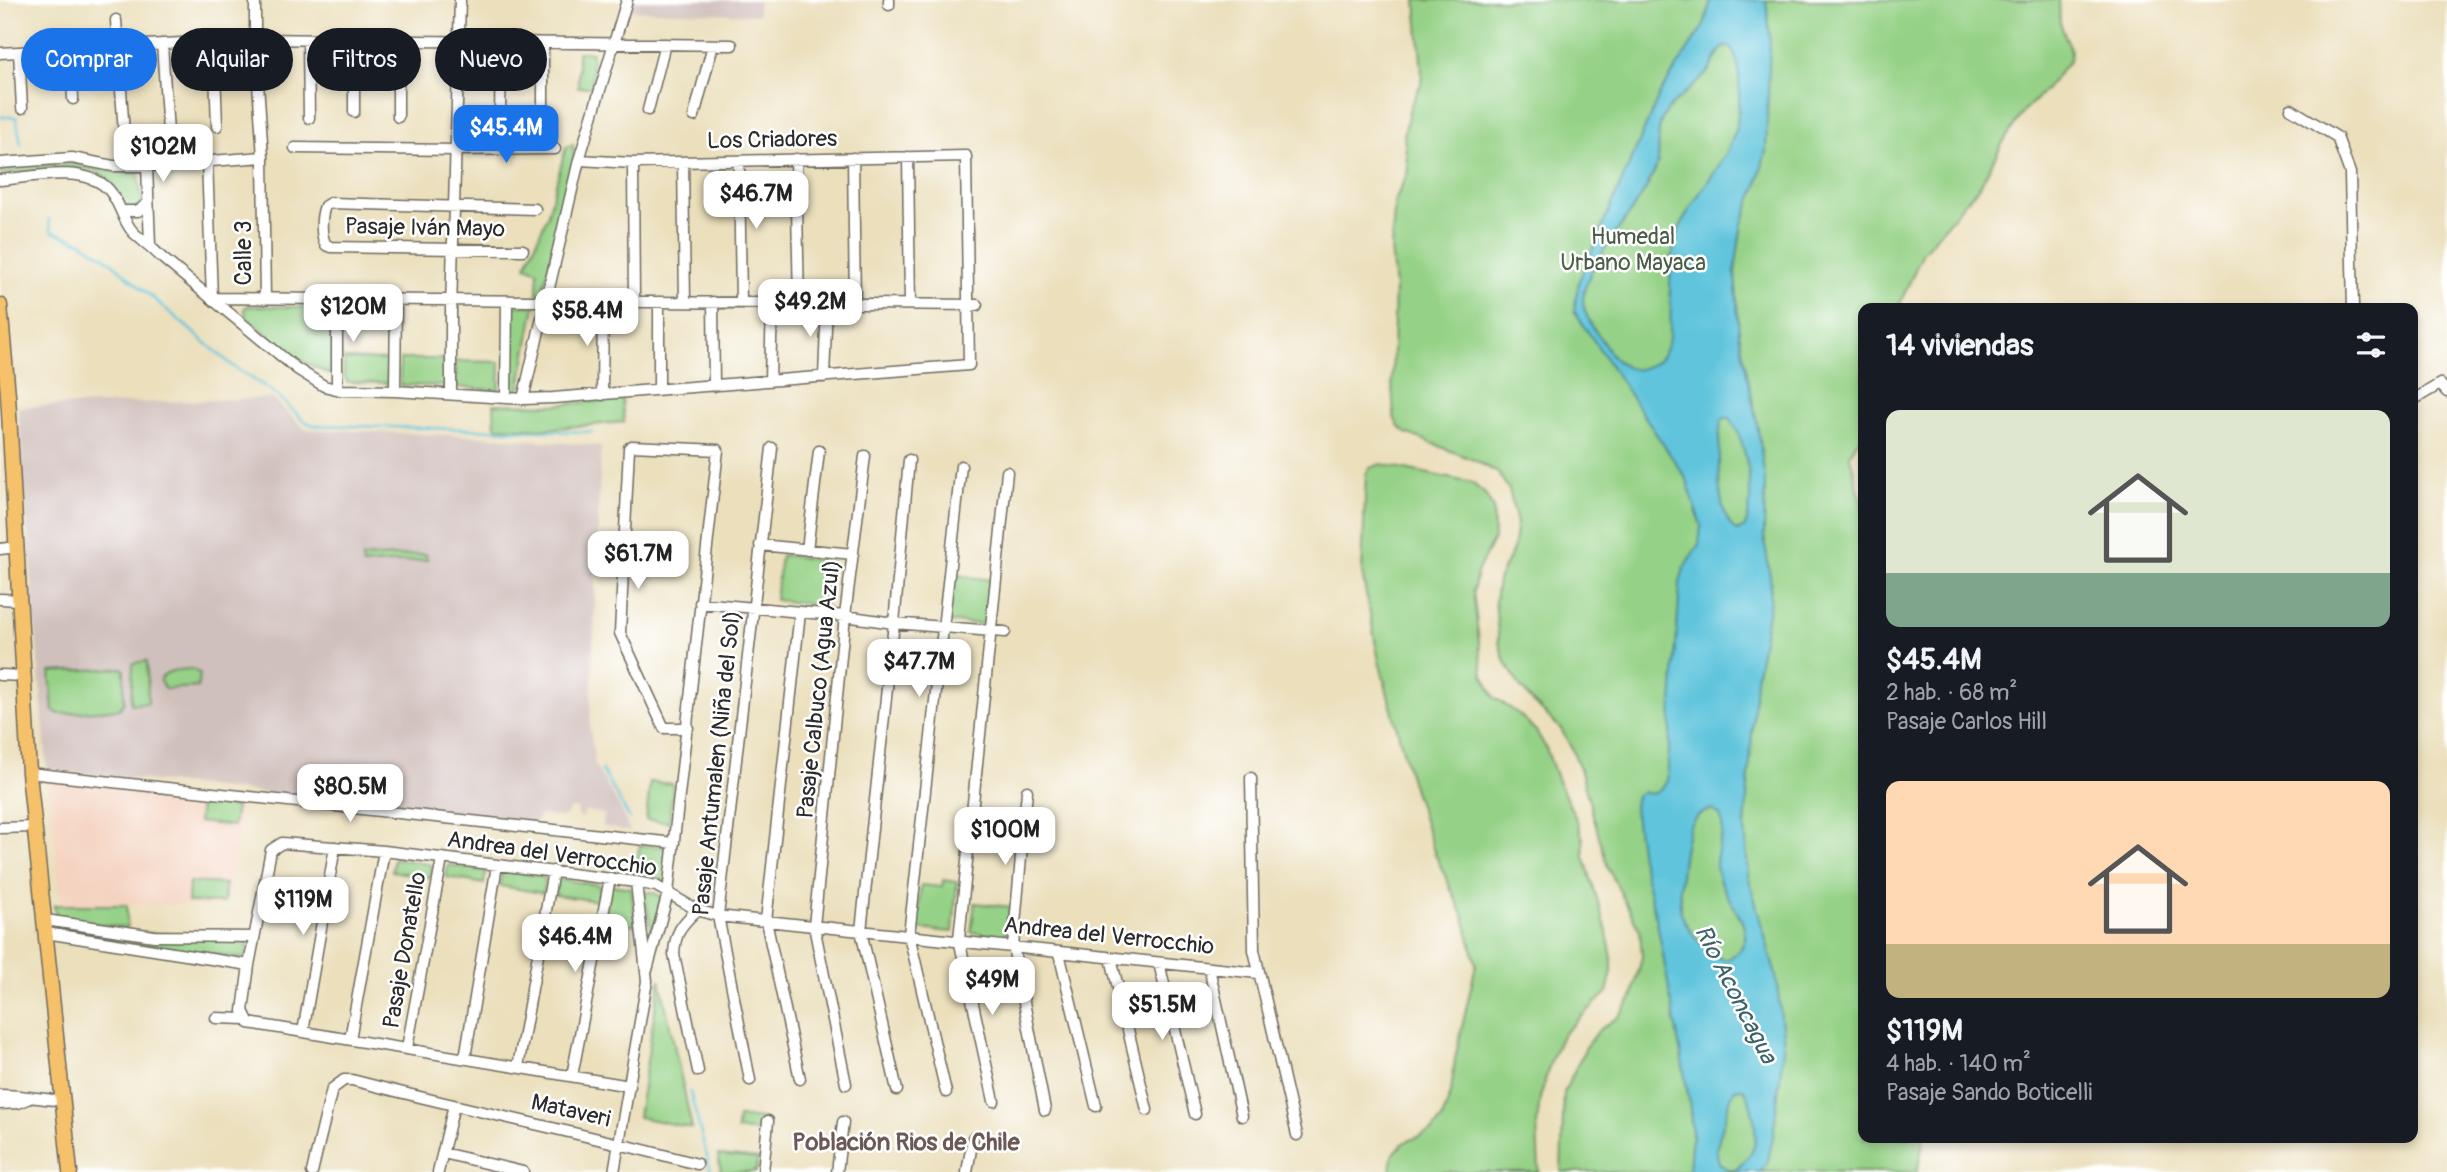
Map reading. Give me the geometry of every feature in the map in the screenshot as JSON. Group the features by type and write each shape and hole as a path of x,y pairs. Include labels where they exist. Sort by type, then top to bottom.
{"main road":[{"path":"0,305 8,396 29,773 70,1172"}],"street":[{"name":"Calle 3","path":"255,0 255,28"},
{"path":"459,28 460,0"},
{"path":"523,399 589,121 627,0"},
{"path":"116,20 116,28"},
{"path":"547,43 732,45"},
{"path":"157,44 171,44"},
{"path":"162,44 168,132"},
{"path":"648,110 665,44"},
{"path":"694,117 713,45"},
{"path":"0,53 19,52 22,108"},
{"path":"74,91 74,99"},
{"path":"121,91 124,132"},
{"path":"216,91 217,126"},
{"name":"Calle 3","path":"259,91 264,157 265,299"},
{"path":"309,91 309,118"},
{"path":"354,91 354,112"},
{"path":"398,91 398,117"},
{"path":"451,394 457,91"},
{"path":"500,91 500,120"},
{"path":"543,91 543,116"},
{"path":"2291,109 2337,137 2350,173 2353,303"},
{"path":"295,149 555,149"},
{"name":"Los Criadores","path":"579,160 633,163 966,156 972,304"},
{"path":"0,163 72,158 113,166 147,166 264,157"},
{"path":"908,157 910,304"},
{"path":"853,158 855,303"},
{"path":"796,159 799,303"},
{"path":"207,160 212,298"},
{"path":"739,161 741,302"},
{"path":"682,162 685,302"},
{"path":"633,163 634,301"},
{"path":"147,166 150,245"},
{"path":"0,180 69,174 89,176 107,187 131,230 161,257 297,369 324,386 337,389 523,399 969,365 972,304 212,298"},
{"path":"122,211 138,211 148,203"},
{"name":"Pasaje Iván Mayo","path":"455,205 330,203 325,206 323,212 323,239 326,245 331,247 523,250"},
{"path":"455,205 535,209"},
{"path":"237,320 241,306 248,299"},
{"path":"337,300 337,389"},
{"path":"395,391 396,300"},
{"path":"506,398 507,300"},
{"path":"602,395 603,301"},
{"path":"659,302 659,390"},
{"path":"713,302 714,386"},
{"path":"769,380 772,302"},
{"path":"824,377 827,303"},
{"path":"2418,397 2440,384 2447,392"},
{"path":"614,1172 648,970 668,893 688,727 718,450 632,446 629,449 620,633 664,728 688,727"},
{"name":"Pasaje Antumalen (Niña del Sol)","path":"750,1080 718,916 772,448"},
{"path":"807,550 819,451"},
{"name":"Pasaje Calbuco (Agua Azul)","path":"846,1084 814,926 845,616 865,456"},
{"path":"897,1090 861,930 909,460"},
{"path":"946,1092 909,935 961,466"},
{"path":"994,1101 959,939 1007,472"},
{"path":"760,545 853,554"},
{"path":"0,549 17,547"},
{"path":"0,599 20,600"},
{"path":"700,603 1005,632"},
{"path":"800,612 766,920 800,1079"},
{"path":"0,675 25,676"},
{"path":"29,773 674,843"},
{"path":"1251,778 1254,950 1297,1135"},
{"path":"1027,791 1013,946 1045,1110"},
{"path":"0,828 34,827"},
{"name":"Andrea del Verrocchio","path":"245,1019 243,1011 254,937 273,848 282,843 384,851 636,882 656,886 697,910 718,916 959,939 1059,953 1258,973"},
{"path":"303,1032 335,847"},
{"path":"350,1039 384,851"},
{"name":"Pasaje Donatello","path":"407,1048 442,859"},
{"path":"465,1058 497,865"},
{"path":"518,1067 553,871"},
{"path":"572,1076 610,878"},
{"path":"636,882 648,970"},
{"path":"697,910 679,927 674,954 698,1071"},
{"path":"45,926 154,936 254,937"},
{"path":"45,926 249,965"},
{"path":"1059,953 1096,1106"},
{"path":"1111,958 1147,1110"},
{"path":"1159,963 1195,1114"},
{"path":"1209,968 1242,1116"},
{"path":"216,1018 245,1019 252,1025 407,1048 630,1087"},
{"name":"Mataveri","path":"312,1172 332,1089 344,1080 620,1143 697,1164"},
{"path":"0,1095 63,1101"},
{"path":"0,1104 18,1103 30,1098"},
{"path":"438,1172 454,1105"},
{"path":"763,1172 768,1121"},
{"path":"837,1172 844,1122"},
{"path":"967,1172 973,1139"},
{"path":"443,1153 523,1172"}],"shaded area":[{"path":"633,0 758,0 758,15 629,10"},
{"path":"272,398 305,429 495,437 601,446 590,730 595,765 623,813 630,832 602,826 605,814 585,811 583,817 579,818 577,808 570,808 566,815 560,817 541,815 534,823 47,769 18,407"},
{"path":"49,779 244,804 226,905 61,905"}],"green space":[{"name":"Humedal Urbano Mayaca","path":"1416,0 2059,0 2060,23 2071,50 2070,60 2023,112 1981,184 1923,252 1900,303 1858,303 1858,440 1850,456 1858,488 1858,1143 1923,1143 1917,1172 1561,1172 1564,1092 1586,1047 1599,1030 1618,1017 1632,998 1642,957 1640,931 1608,868 1572,749 1561,729 1519,685 1504,659 1499,643 1495,601 1498,580 1513,550 1517,523 1509,490 1498,473 1476,461 1406,433 1398,426 1394,417 1392,382 1395,288 1391,248 1395,201 1408,171 1404,135 1410,107 1421,84"},
{"path":"578,52 592,52 592,87 578,87"},
{"path":"573,144 574,159 542,295 537,293 538,271 526,266 547,217 566,147"},
{"path":"72,163 98,166 112,172 138,172 142,202 136,207 126,209 110,182 101,174 86,169 62,168 0,174 0,168"},
{"path":"247,306 334,308 333,376 296,358 247,318 244,309"},
{"path":"513,306 535,306 519,391 510,392"},
{"path":"344,359 388,360 388,383 347,382"},
{"path":"400,359 444,359 446,386 400,385"},
{"path":"456,361 500,362 499,390 456,387"},
{"path":"622,399 624,422 545,429 495,427 494,404 555,405"},
{"path":"1381,464 1472,483 1485,494 1493,508 1494,539 1478,570 1473,591 1483,675 1494,697 1520,715 1536,731 1546,748 1583,839 1584,856 1606,928 1612,958 1607,992 1562,1035 1551,1060 1540,1098 1537,1124 1539,1172 1390,1172 1392,1156 1403,1143 1432,1131 1442,1119 1451,1093 1455,1059 1476,964 1464,917 1435,854 1411,781 1379,661 1362,573 1366,474 1370,468"},
{"path":"426,554 427,560 363,565 362,558"},
{"path":"781,555 831,561 825,606 775,600"},
{"path":"951,574 990,580 985,624 945,622"},
{"path":"147,661 148,703 131,704 133,663"},
{"path":"124,669 124,702 119,709 60,714 53,711 50,672"},
{"path":"192,669 200,674 198,687 165,689 160,681 169,672"},
{"path":"650,782 673,784 669,822 646,820"},
{"path":"200,803 236,807 233,826 198,822"},
{"path":"640,845 671,848 670,881 633,875"},
{"path":"394,858 432,865 430,878 392,871"},
{"path":"448,865 486,871 484,884 446,877"},
{"path":"502,870 545,877 543,893 500,886"},
{"path":"557,879 600,885 598,901 555,895"},
{"path":"943,880 957,882 953,932 917,929 921,885 942,887"},
{"path":"189,882 225,884 224,903 188,902"},
{"path":"611,885 631,888 636,925 604,921"},
{"path":"652,892 662,897 653,936 644,893"},
{"path":"975,903 1010,907 1006,937 971,932"},
{"path":"54,905 127,905 127,928 56,918"},
{"path":"60,927 249,940 246,959 60,932"},
{"path":"660,979 692,1128 638,1117"},
{"path":"738,1117 762,1119 761,1132 737,1130"},
{"path":"718,1155 758,1159 756,1172 721,1172"}],"water":[{"name":"Río Aconcagua","path":"1711,0 1766,0 1770,37 1766,151 1757,186 1742,223 1735,271 1739,333 1765,479 1764,536 1771,583 1756,679 1745,827 1748,875 1776,976 1784,1042 1773,1137 1768,1160 1761,1172 1689,1172 1692,1131 1689,1100 1657,922 1641,858 1634,806 1636,796 1643,792 1657,792 1667,781 1680,583 1684,568 1699,544 1701,526 1687,480 1574,311 1579,281 1660,93 1704,25","holes":["1730,47 1737,64 1739,107 1736,127 1731,144 1683,221 1674,245 1670,325 1666,348 1652,365 1639,369 1628,368 1612,355 1588,318 1583,300 1585,287 1600,257 1654,173 1658,160 1660,125 1665,114 1707,73 1721,50","1730,418 1746,457 1750,501 1745,527 1737,531 1724,513 1721,499 1721,421","1712,810 1720,815 1722,834 1716,862 1718,875 1744,927 1745,939 1740,950 1726,960 1706,948 1694,936 1680,907 1687,838 1693,820","1743,1088 1749,1099 1755,1142 1750,1154 1736,1170 1728,1170 1719,1163 1716,1149 1735,1089"]}],"waterway":[{"path":"0,117 16,117 21,144"},
{"path":"49,219 51,231 81,242 106,258 234,367 276,394 304,421 313,425 592,432"},
{"path":"602,770 630,819"},
{"path":"690,1092 711,1172"}],"district":[{"name":"Población Rios de Chile","path":"906,1142"}]}
